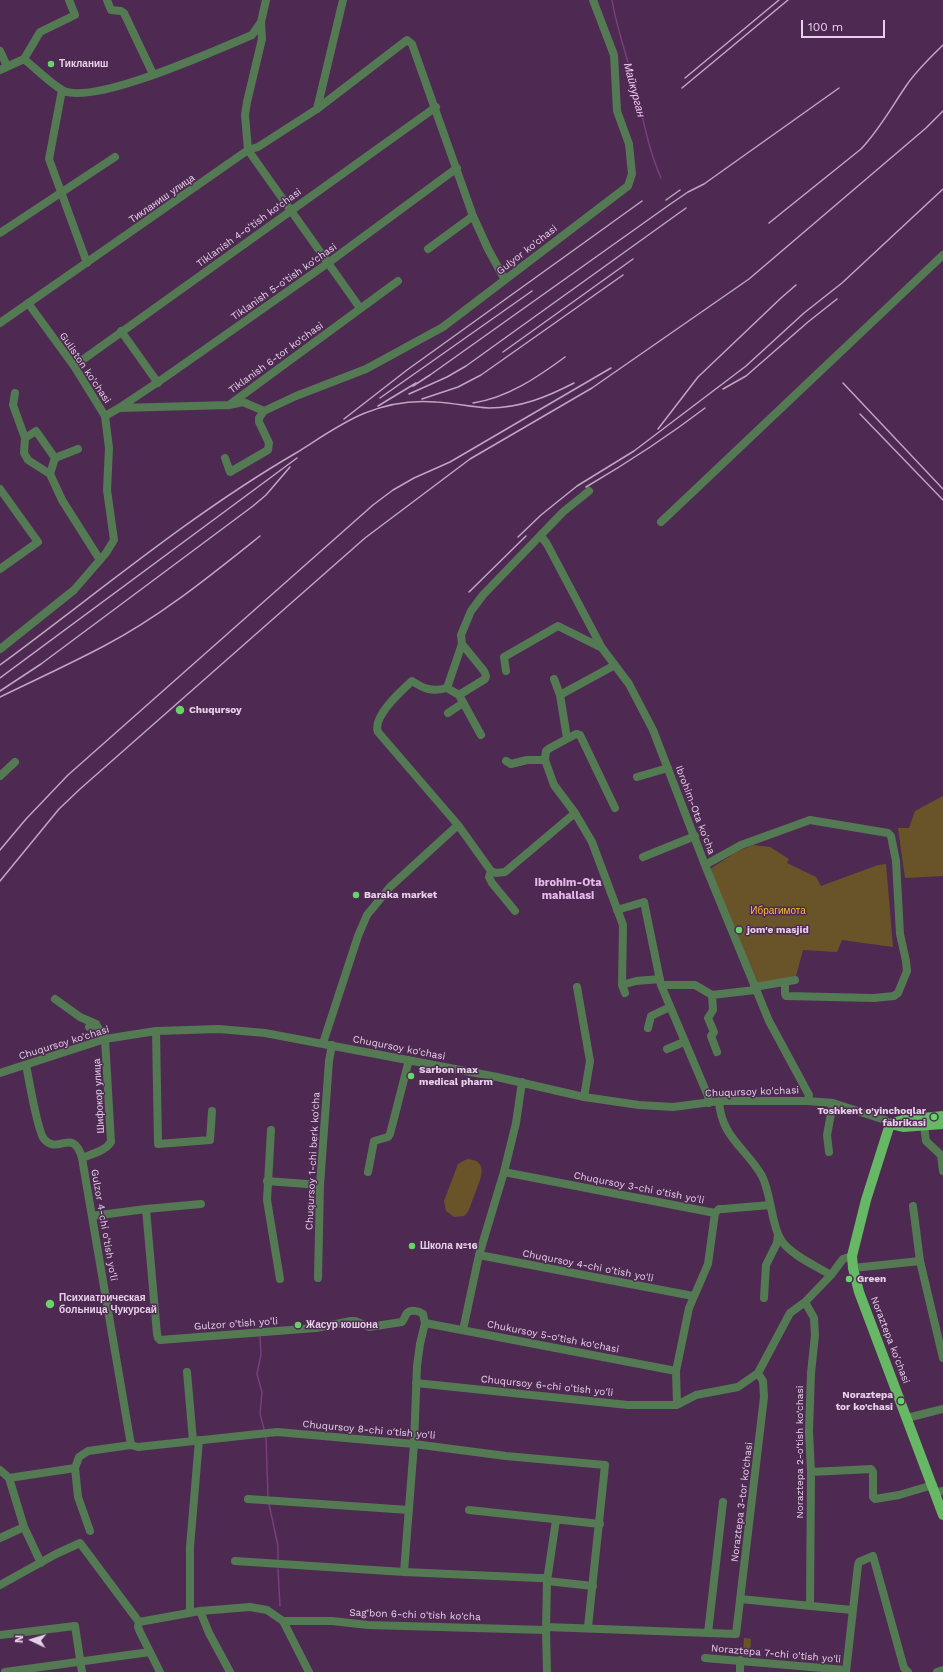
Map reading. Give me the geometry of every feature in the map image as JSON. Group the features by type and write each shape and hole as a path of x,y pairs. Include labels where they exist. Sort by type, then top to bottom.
{"main road":[{"path":"890,1124 903,1120 943,1116"},
{"path":"890,1124 903,1127 943,1124"},
{"name":"Noraztepa ko'chasi","path":"890,1124 866,1200 852,1256 852,1268 859,1292 907,1418 937,1490 943,1515"}],"street":[{"path":"0,51 3,68 24,59 40,32 75,15 69,0"},
{"path":"106,0 111,10 121,11 124,13 153,74"},
{"path":"266,0 261,22 262,39 245,115 248,150 360,308"},
{"path":"317,109 343,0"},
{"name":"Gulyor ko'chasi","path":"264,411 296,396 366,369 443,327 617,196 628,186 632,174 629,144 617,112 614,55 593,0"},
{"path":"24,59 62,90 91,92 164,72 252,35 261,22"},
{"name":"Тикланиш улица","path":"2,318 28,303 87,263 248,150 258,147 317,109 407,40 412,44 436,107"},
{"path":"62,90 49,159 60,193 87,263"},
{"path":"436,107 473,216 488,249 506,280"},
{"name":"Tiklanish 4-o'tish ko‘chasi","path":"74,366 436,107"},
{"path":"0,233 115,157"},
{"name":"Tiklanish 5-o'tish ko‘chasi","path":"119,408 158,383 328,263 457,168"},
{"path":"428,248 473,216"},
{"path":"660,522 943,255"},
{"name":"Tiklanish 6-tor ko‘chasi","path":"105,416 119,408 229,404 398,281"},
{"name":"Guliston ko'chasi","path":"0,649 74,590 98,563 114,540 107,490 109,448 105,416 74,366 28,303"},
{"path":"121,332 158,383"},
{"path":"15,393 13,405 26,438 24,453 28,460 50,474 62,500 98,563"},
{"path":"225,458 230,472 268,450 269,447 269,443 259,422 264,411 243,402 229,404"},
{"path":"26,438 36,431 55,458"},
{"path":"55,458 78,449"},
{"path":"50,474 55,458"},
{"path":"0,489 38,542 0,569"},
{"path":"447,688 462,644 461,635 468,617 483,595 541,536 562,512 589,491"},
{"name":"Ibrohim-Ota ko'cha","path":"541,536 547,544 602,648 629,684 653,730 705,865 755,988 769,1021 809,1095 808,1101"},
{"path":"506,671 504,657 558,626 602,648"},
{"path":"459,695 485,679 486,676 484,671 462,644"},
{"path":"560,695 615,665"},
{"path":"554,679 560,695 567,738"},
{"path":"482,735 459,695 447,688 437,690 422,688 412,681 388,705 376,727 378,732 458,825 491,871 496,873 504,872 575,813"},
{"path":"448,713 463,703"},
{"path":"615,808 580,735 576,734 567,738 546,751 545,760 554,785 575,813 592,842 623,925 623,989 636,981 660,982 696,985 712,996 795,980"},
{"path":"506,761 511,764 527,760 545,760"},
{"path":"0,776 15,762"},
{"path":"637,777 668,768"},
{"path":"705,865 741,845 810,820 888,833 891,836 896,860 900,934 907,971 898,993 892,996 874,998 786,996 785,982"},
{"path":"323,1043 358,936 367,915 390,887 458,825"},
{"path":"643,857 695,836"},
{"path":"491,871 489,878 515,911"},
{"path":"617,910 644,902 660,982 708,1096 709,1103"},
{"path":"577,986 590,1061 584,1097"},
{"path":"712,996 713,1010 708,1018 714,1032 711,1036 717,1052"},
{"path":"55,999 93,1025 105,1039"},
{"path":"648,1028 651,1016 670,1007"},
{"name":"Chuqursoy ko'chasi","path":"0,1073 105,1039 156,1031 203,1029 250,1031 323,1043 522,1082 584,1097 658,1107 677,1107 719,1101 808,1101 833,1104 885,1120 890,1124"},
{"path":"156,1031 158,1144 210,1140 212,1111"},
{"name":"Шифокор улица","path":"82,1158 103,1150 111,1142 105,1039"},
{"path":"667,1049 684,1042"},
{"name":"Chuqursoy 1-chi berk ko'cha","path":"318,1278 320,1185 329,1061 332,1045"},
{"path":"368,1172 374,1141 388,1137 390,1134 408,1060"},
{"name":"Gulzor 4-chi o'tish yo'li","path":"26,1064 41,1135 50,1144 55,1145 70,1142 76,1144 82,1158 132,1445"},
{"path":"463,1330 479,1255 504,1172 516,1123 522,1082"},
{"path":"719,1101 720,1113 726,1131 744,1150 762,1177 778,1234 784,1245 798,1256 831,1275"},
{"path":"829,1152 827,1135 833,1104"},
{"path":"924,1126 926,1141 941,1155 943,1171"},
{"path":"271,1130 267,1200 280,1279"},
{"name":"Chuqursoy 3-chi o'tish yo'li","path":"504,1172 715,1213 719,1209 770,1205"},
{"path":"267,1181 320,1185"},
{"path":"92,1216 201,1204"},
{"path":"913,1206 920,1261 943,1358"},
{"name":"Gulzor o'tish yo'li","path":"146,1209 158,1338 160,1340 316,1328 351,1321 355,1321 369,1327 402,1322 407,1313 417,1311 423,1314 425,1323"},
{"path":"715,1213 708,1264 693,1296 676,1371 677,1405 696,1395 738,1387 758,1373 790,1313 805,1302 844,1259 852,1256"},
{"path":"764,1298 766,1265 777,1243 778,1234"},
{"name":"Chuqursoy 4-chi o'tish yo'li","path":"479,1255 693,1296"},
{"path":"852,1268 920,1261"},
{"name":"Noraztepa 2-o'tish ko'chasi","path":"805,1302 814,1318 815,1335 810,1378 809,1431 811,1472 810,1606"},
{"path":"404,1572 414,1444 416,1383 419,1351 425,1323"},
{"name":"Chukursoy 5-o'tish ko'chasi","path":"425,1323 676,1371"},
{"path":"187,1372 196,1440 190,1548 190,1612"},
{"name":"Noraztepa 3-tor ko‘chasi","path":"736,1634 764,1397 762,1381 758,1373"},
{"name":"Chuqursoy 6-chi o'tish yo'li","path":"416,1383 628,1405 677,1405"},
{"path":"907,1418 943,1409"},
{"name":"Chuqursoy 8-chi o'tish yo'li","path":"75,1468 79,1457 88,1451 132,1445 138,1447 277,1432 414,1444 506,1456 605,1465 600,1524"},
{"path":"9,1478 75,1468 78,1497 90,1531"},
{"path":"811,1472 872,1469 873,1497 875,1499 937,1490"},
{"path":"0,1470 9,1478 24,1527 41,1563"},
{"path":"248,1499 409,1510"},
{"path":"708,1633 723,1502"},
{"path":"469,1510 600,1524 588,1627"},
{"path":"546,1672 547,1581 556,1520"},
{"path":"0,1538 24,1527"},
{"path":"0,1585 56,1554 80,1543 139,1622 138,1627 140,1632 160,1672"},
{"path":"846,1671 858,1563 873,1556 904,1668 908,1672"},
{"path":"235,1561 404,1572 544,1578 547,1581 593,1586"},
{"path":"740,1599 852,1610"},
{"path":"139,1622 190,1612 237,1608 260,1608 274,1614 283,1621 309,1672"},
{"path":"200,1611 209,1633 230,1672"},
{"name":"Sag'bon 6-chi o'tish ko'cha","path":"283,1621 332,1621 368,1625 546,1628 588,1627 736,1634"},
{"path":"0,1635 75,1626 82,1672"},
{"path":"5,1672 150,1652"},
{"name":"Noraztepa 7-chi o'tish yo'li","path":"705,1658 740,1660 846,1671"},
{"path":"740,1660 740,1672"},
{"path":"937,1672 943,1670"}],"green space":[{"path":"943,796 943,876 905,878 898,828 909,828 915,811"},
{"name":"Ибрагимота","path":"753,845 770,847 789,859 787,863 816,877 821,886 878,865 886,864 893,947 842,940 837,952 803,950 796,976 757,983 710,869 738,851"},
{"path":"467,1159 474,1160 481,1166 481,1175 468,1212 464,1216 454,1217 446,1211 444,1201 458,1164"},
{"path":"744,1638 751,1639 750,1656 743,1656"}],"waterway":[{"name":"Майкурган","path":"612,0 649,144 661,178"},
{"path":"260,1336 261,1354 257,1374 262,1392 260,1414 264,1429"},
{"path":"266,1437 268,1497"},
{"path":"269,1504 278,1546 278,1561"},
{"path":"278,1569 280,1606"}],"railway":[{"path":"685,78 779,0"},
{"path":"682,88 788,0"},
{"path":"769,223 861,149 879,127 910,80 943,45"},
{"path":"413,386 669,205 688,192 704,184 839,88"},
{"path":"0,881 59,809 80,789 365,538 470,459 592,388 749,279 926,128 943,111"},
{"path":"518,537 541,515 577,486 634,451 746,366 804,313 842,283 943,189"},
{"path":"666,200 680,190"},
{"path":"344,419 407,370 642,201"},
{"path":"409,394 447,377 466,366 686,208"},
{"path":"503,352 633,259"},
{"path":"422,399 458,387 481,375 623,275"},
{"path":"658,429 698,377 796,285"},
{"path":"380,398 532,291"},
{"path":"723,389 746,376 837,299"},
{"path":"473,403 498,397 510,392 522,386 565,357"},
{"path":"0,850 26,819 68,775 373,505 393,490 414,478 450,462 611,368"},
{"path":"378,406 416,383"},
{"path":"0,665 182,528 257,477 347,421 382,407 409,402 436,402 489,408 512,406 533,401 574,383"},
{"path":"843,383 943,489"},
{"path":"586,487 617,469 705,408"},
{"path":"860,414 943,500"},
{"path":"0,678 297,458"},
{"path":"0,691 41,664 253,506 266,495 290,467"},
{"path":"0,697 91,653 145,622 185,595 260,536"},
{"path":"469,592 526,536"}],"place":[{"name":"Тикланиш","path":"51,64"},
{"name":"Chuqursoy","path":"180,710"},
{"name":"Baraka market","path":"356,895"},
{"name":"jom'e masjid","path":"739,930"},
{"name":"Sarbon max medical pharm","path":"411,1076"},
{"name":"Toshkent o'yinchoqlar fabrikasi","path":"934,1117"},
{"name":"Школа №16","path":"412,1246"},
{"name":"Green","path":"849,1279"},
{"name":"Психиатрическая больница Чукурсай","path":"50,1304"},
{"name":"Жасур кошона","path":"298,1325"},
{"name":"Noraztepa tor ko'chasi","path":"901,1401"}],"district":[{"name":"Ibrohim-Ota mahallasi","path":"568,889"}]}
